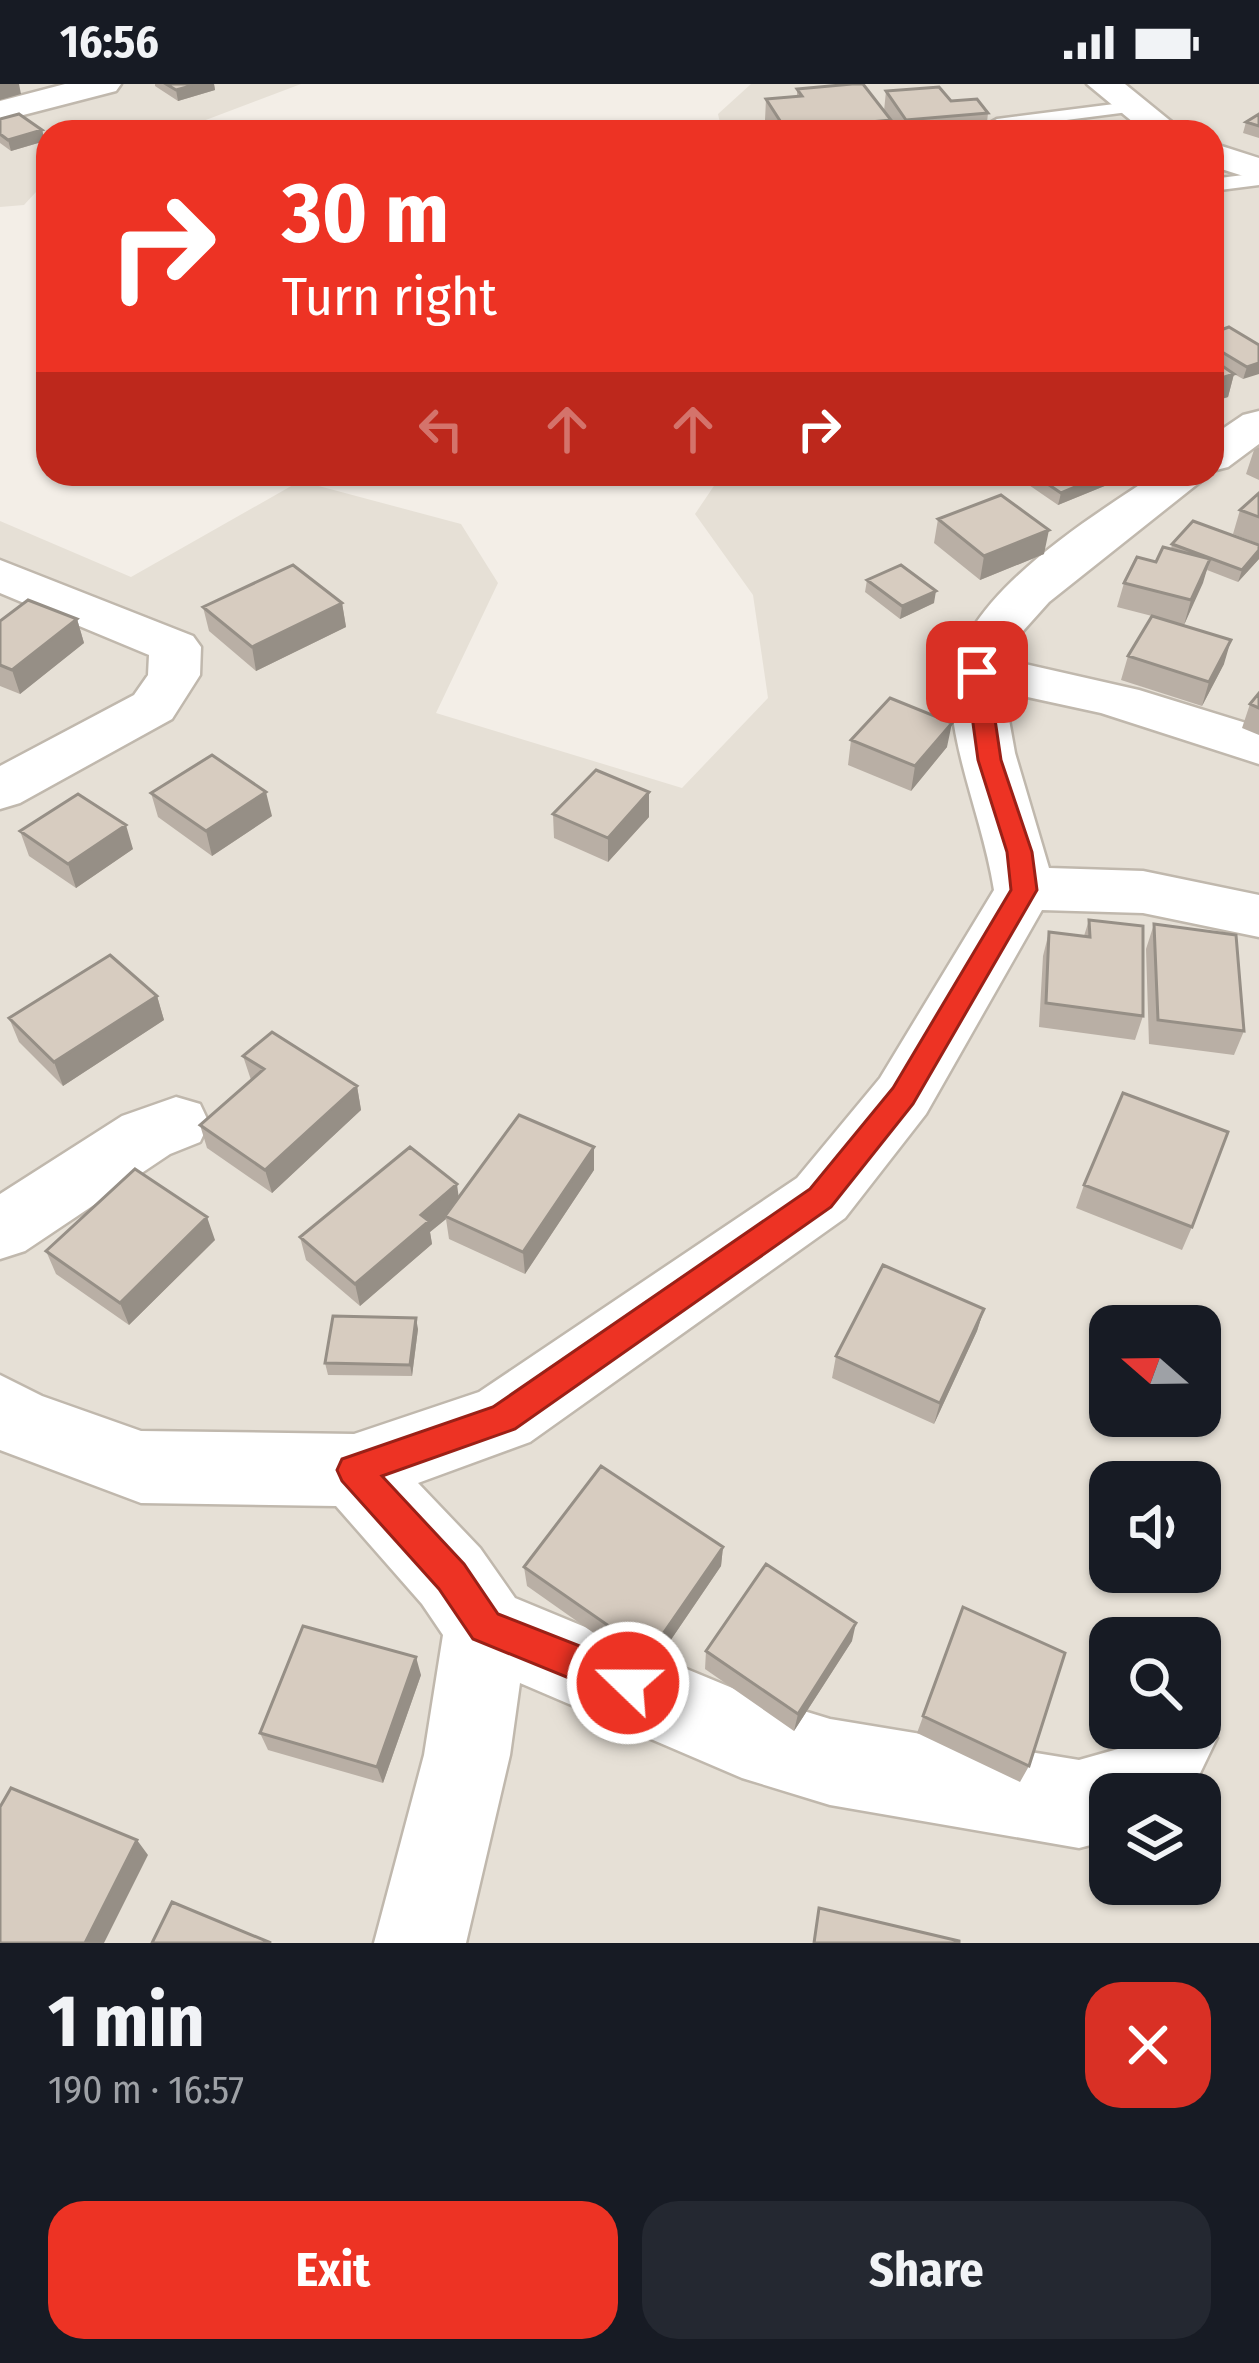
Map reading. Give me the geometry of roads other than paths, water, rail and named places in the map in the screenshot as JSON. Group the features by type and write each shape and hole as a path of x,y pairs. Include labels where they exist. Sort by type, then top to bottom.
{"street":[{"path":"0,111 104,84"},
{"path":"1117,96 1150,120"},
{"path":"1224,159 1259,174"},
{"path":"1224,449 1259,424"},
{"path":"0,1409 17,1422 141,1467 354,1470 503,1418 821,1198 903,1096 1024,890 1019,852 989,760 977,672 988,642 1018,606 1081,548 1170,486"},
{"path":"0,575 175,647 174,675 153,707 0,790"},
{"path":"977,672 1057,682 1120,698 1259,746"},
{"path":"1024,890 1104,885 1180,894 1259,916"},
{"path":"0,1230 146,1135 176,1123"},
{"path":"354,1470 451,1576 486,1627 742,1735 830,1762 1079,1804 1089,1799"},
{"path":"420,1943 467,1755 486,1627"}],"lane":[{"path":"1014,120 1117,96"},
{"path":"1224,182 1259,174"}]}
